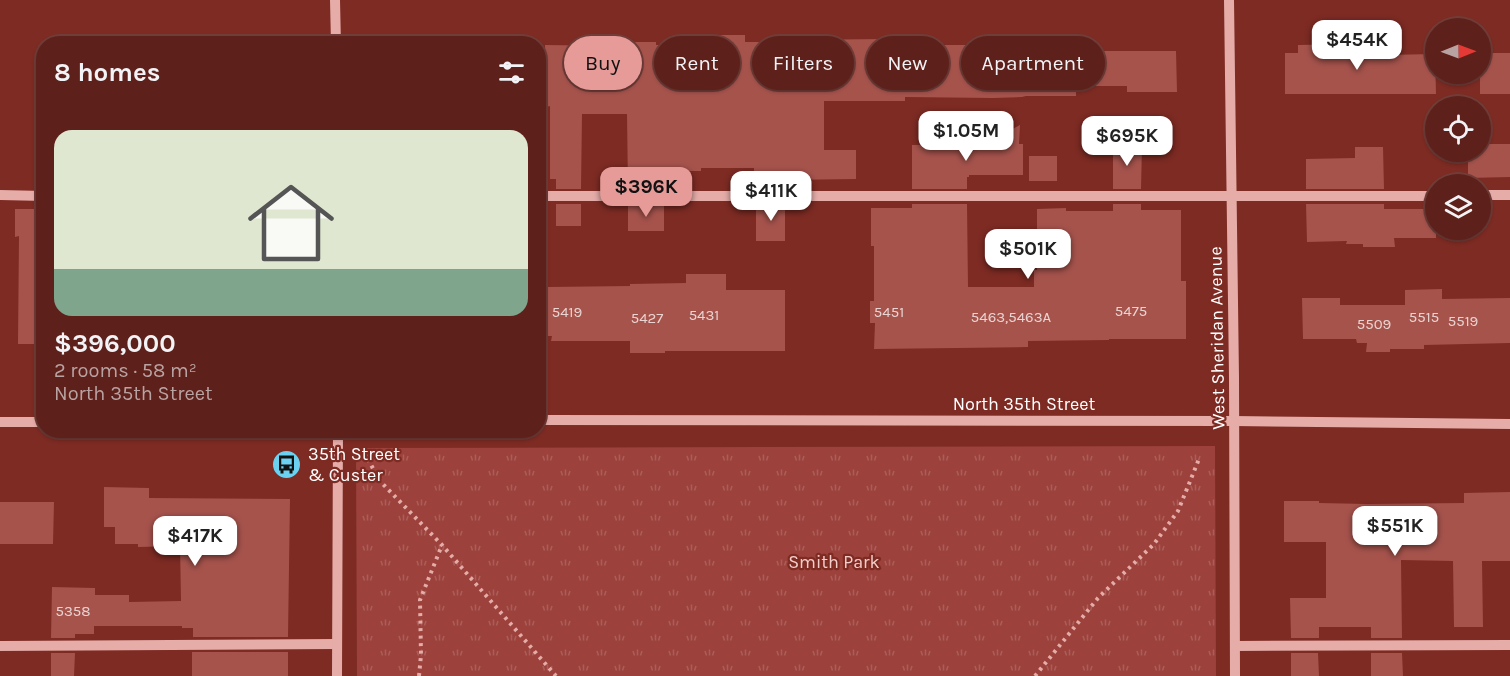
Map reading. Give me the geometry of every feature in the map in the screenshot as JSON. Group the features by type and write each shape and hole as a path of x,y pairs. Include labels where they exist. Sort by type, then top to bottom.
{"street":[{"path":"335,0 336,36"},
{"name":"West Sheridan Avenue","path":"1229,0 1235,676"},
{"path":"0,195 36,195"},
{"path":"1491,195 1510,195"},
{"path":"546,196 1425,196"},
{"name":"North 35th Street","path":"546,420 1234,421 1510,424"},
{"path":"0,422 36,422"},
{"path":"337,676 338,438"},
{"path":"0,645 337,644"},
{"path":"1235,646 1510,645"}],"path":[{"path":"368,459 379,480 442,545 556,676"},
{"path":"1035,676 1098,598 1154,544 1178,511 1199,459"},
{"path":"419,676 420,600 442,545"}],"green space":[{"name":"Smith Park","path":"1215,446 1216,676 357,676 356,448"}],"building":[{"path":"993,34 1027,34 1027,36 993,36"},
{"path":"708,35 745,35 745,42 752,42 752,90 854,90 854,39 866,39 866,90 949,90 949,45 961,45 961,90 1076,90 1076,96 905,97 905,101 824,101 824,150 856,150 856,179 785,180 785,189 756,189 754,168 701,168 701,171 665,171 665,189 628,189 627,114 582,114 581,189 556,189 556,179 550,179 550,106 546,107 546,45 564,45 564,90 642,90 642,42 654,42 654,90 740,90 740,36"},
{"path":"1369,43 1369,53 1425,54 1425,84 1436,84 1436,94 1285,94 1285,53 1298,53 1298,45"},
{"path":"1105,51 1176,51 1177,92 1127,92 1127,86 1105,86"},
{"path":"1491,53 1510,53 1510,94 1480,94 1480,84 1491,84"},
{"path":"1020,125 1019,144 1023,144 1023,175 969,175 967,189 912,189 912,145 986,144"},
{"path":"1491,144 1510,144 1510,177 1491,177 1491,174 1468,174 1468,162 1491,162"},
{"path":"1113,146 1142,146 1141,189 1113,189"},
{"path":"1355,147 1383,147 1384,189 1306,189 1306,159 1355,158"},
{"path":"1029,156 1057,156 1057,181 1029,181"},
{"path":"556,204 581,204 581,226 556,226"},
{"path":"628,204 664,204 664,231 628,231"},
{"path":"756,204 785,204 785,241 756,241"},
{"path":"912,204 967,204 968,287 1034,287 1034,270 1037,270 1037,209 1113,211 1113,204 1141,204 1141,210 1181,210 1181,281 1186,281 1186,339 1028,341 1028,347 874,349 875,323 870,323 870,301 874,301 871,208 912,208"},
{"path":"1306,204 1384,204 1384,209 1425,209 1425,238 1394,238 1395,247 1363,247 1363,244 1346,244 1347,241 1307,242"},
{"path":"15,209 36,209 36,344 18,344 19,236 15,237"},
{"path":"686,274 726,274 726,290 785,290 785,351 630,353 630,341 551,341 552,336 547,336 547,287 686,283"},
{"path":"1442,289 1442,299 1510,298 1510,343 1424,345 1424,349 1366,352 1367,343 1357,343 1356,339 1303,339 1302,298 1340,298 1340,305 1405,305 1405,290"},
{"path":"104,487 149,488 149,498 290,499 288,637 193,637 193,628 182,628 182,626 94,626 94,634 75,634 75,638 51,638 52,587 95,588 95,595 129,595 129,602 181,601 180,546 138,547 138,544 115,544 115,527 104,527"},
{"path":"1510,492 1510,561 1482,561 1483,627 1454,627 1453,561 1401,560 1402,638 1371,638 1371,627 1319,627 1319,638 1291,638 1290,598 1326,598 1326,542 1284,542 1284,501 1367,504 1464,503 1464,493"},
{"path":"0,502 54,502 53,544 0,544"},
{"path":"192,652 288,652 288,676 192,676"},
{"path":"51,653 75,653 74,676 51,676"},
{"path":"1291,653 1318,653 1319,676 1291,676"},
{"path":"1371,653 1402,653 1403,676 1371,676"}],"place":[{"name":"35th Street & Custer","path":"287,464"}]}
